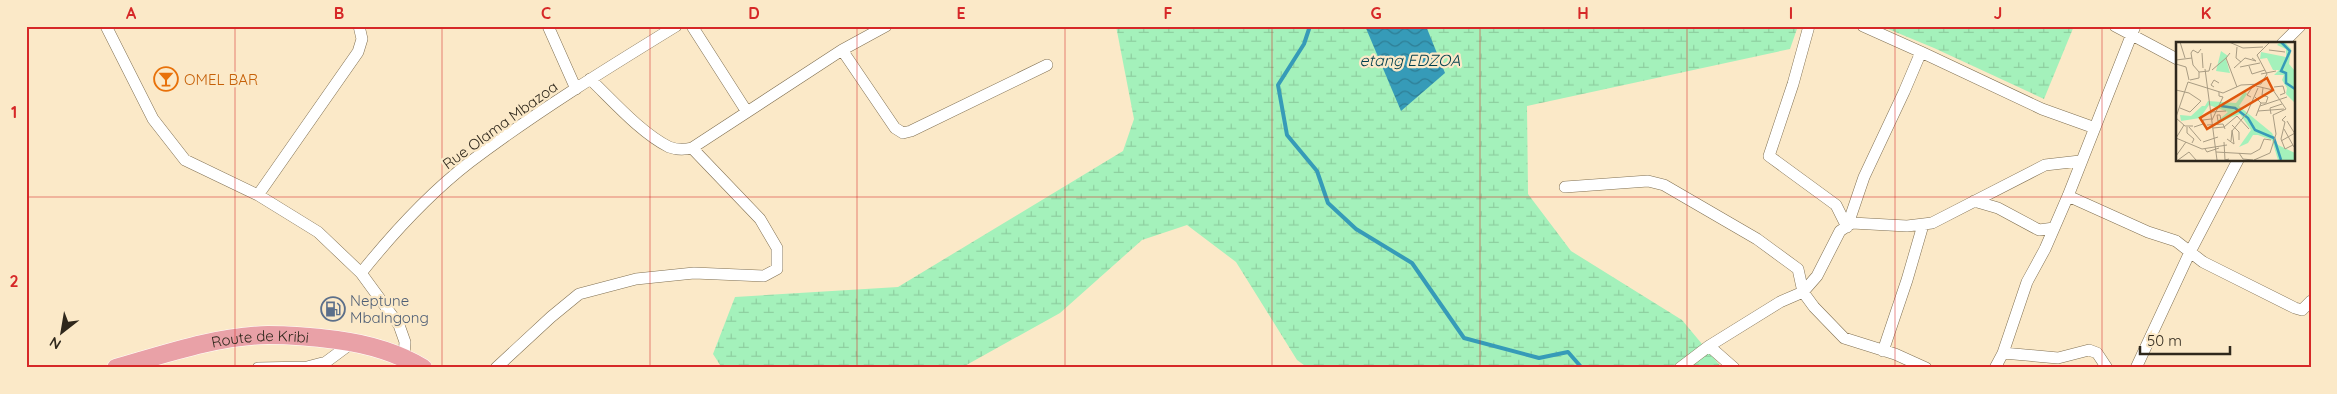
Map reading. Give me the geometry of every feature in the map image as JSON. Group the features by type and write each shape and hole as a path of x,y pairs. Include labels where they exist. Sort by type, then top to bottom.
{"main road":[{"name":"Route de Kribi","path":"116,368 216,342 267,335 312,337 352,342 404,356 423,368"}],"street":[{"path":"106,26 153,118 185,160 258,196 318,232 361,273 400,325 405,342 404,356"},
{"path":"258,196 358,52 362,39 359,26"},
{"path":"548,26 576,88"},
{"name":"Rue Olama Mbazoa","path":"361,273 386,243 448,181 470,162 576,88 676,26"},
{"path":"692,26 747,112"},
{"path":"590,79 652,137 671,148 683,150 692,148 842,50 886,26"},
{"path":"1809,26 1793,84 1769,156 1836,205 1847,227"},
{"path":"1863,26 2042,108 2095,128"},
{"path":"2115,26 2133,30 2176,58"},
{"path":"2284,42 2300,26"},
{"path":"1995,368 2027,282 2068,196 2080,161 2095,128 2133,30"},
{"path":"842,50 895,128 903,133 911,131 1047,64"},
{"path":"1847,227 1864,177 1921,52"},
{"path":"496,368 579,294 636,279 694,273 764,276 773,273 777,269 777,248 760,219 692,148"},
{"path":"1680,368 1709,346 1780,302 1803,292 1817,276 1840,231 1852,223 1922,225 1932,223 2045,165 2080,161"},
{"path":"2136,368 2190,252 2237,161"},
{"path":"1565,187 1648,181 1664,185 1757,239 1798,269 1803,292 1814,307 1844,338 1926,368"},
{"path":"2068,196 2148,232 2176,241 2203,262 2295,308 2302,310 2311,301"},
{"path":"1974,201 1998,208 2039,230 2054,228"},
{"path":"1883,351 1908,280 1922,225"},
{"path":"258,368 307,367 326,362 352,342"},
{"path":"1709,346 1734,368"},
{"path":"2002,353 2058,358 2089,350 2097,353 2107,368"}],"green space":[{"path":"1116,26 1798,26 1790,49 1527,106 1528,194 1571,251 1682,320 1722,368 1308,368 1297,360 1236,262 1187,225 1142,240 1060,313 961,368 722,368 713,354 735,297 898,287 1123,151 1134,119"},
{"path":"1881,26 2074,26 2044,99 1934,48"}],"water":[{"name":"etang EDZOA","path":"1365,26 1426,26 1445,73 1401,111"}],"waterway":[{"path":"1310,26 1304,44 1278,85 1287,135 1317,171 1328,203 1356,229 1412,263 1464,338 1539,358 1568,352 1582,368"}],"place":[{"name":"OMEL BAR","path":"166,79"},
{"name":"Neptune Mbalngong","path":"333,309"}]}
